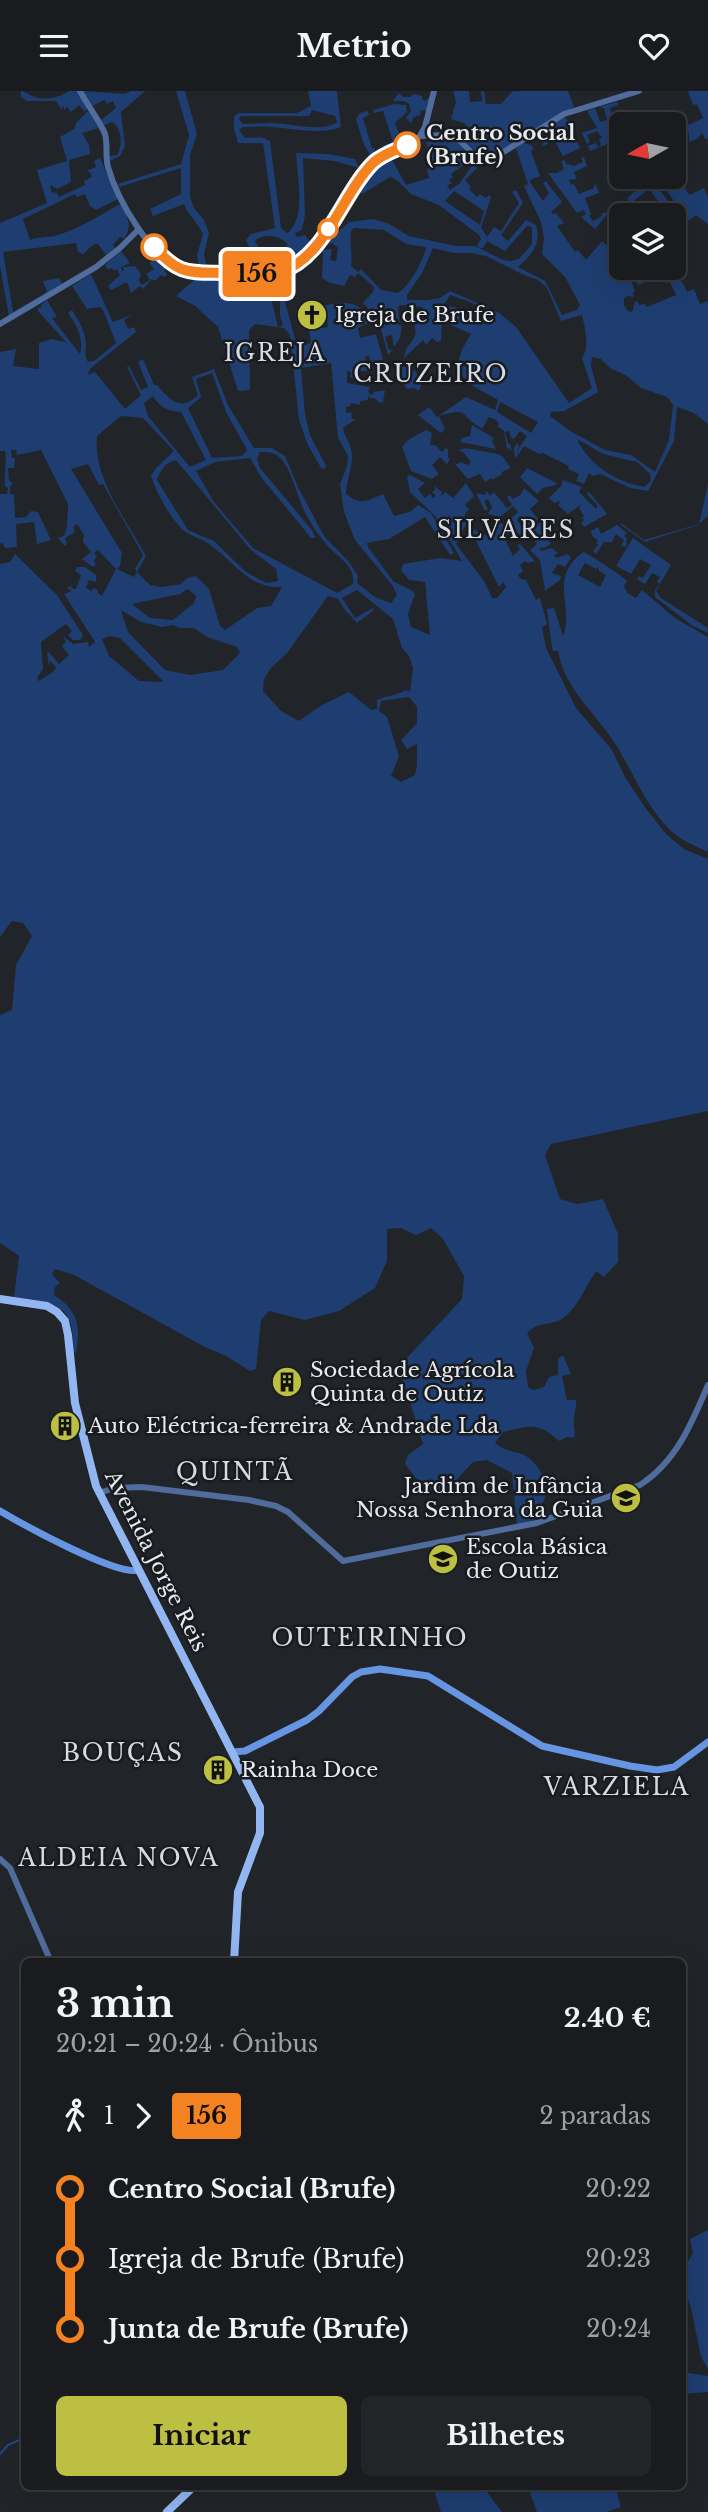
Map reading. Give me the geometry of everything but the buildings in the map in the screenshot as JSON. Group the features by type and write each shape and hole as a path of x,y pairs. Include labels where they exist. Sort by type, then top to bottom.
{"main road":[{"name":"Avenida Jorge Reis","path":"0,1299 47,1306 65,1321 75,1403 87,1458 99,1493 254,1792 261,1811 261,1825 238,1892 234,1958"},
{"path":"0,1511 77,1551 125,1571 139,1570"},
{"path":"233,1752 245,1751 307,1720 352,1677 361,1672 380,1669 428,1676 542,1746 629,1766 657,1770 674,1767 708,1742"},
{"path":"238,1762 245,1751"},
{"path":"167,2512 191,2490"}],"street":[{"path":"80,91 104,132 112,179 139,229 172,265 184,271 276,273 294,265 313,248 375,161 420,137 434,91"},
{"path":"420,137 449,135 460,141 475,156 487,158 502,153 564,114 639,91"},
{"path":"0,324 96,267 139,229"},
{"path":"99,1493 114,1488 142,1487 249,1500 276,1506 288,1511 343,1561 537,1523 640,1485 654,1476 687,1435 708,1385"},
{"path":"0,1859 10,1868 49,1958"}],"shaded area":[{"path":"21,91 46,99 77,91 87,108 85,112 79,105 71,112 67,107 64,110 63,105 62,110 56,101 27,101 21,97"},
{"path":"83,91 125,94 145,91 121,112 125,146 120,156 110,161 108,156 117,155 119,151 120,132 112,122 102,126 100,121 116,108 113,101 107,104 104,100 90,107"},
{"path":"176,91 185,91 197,134 190,155 190,197 209,233 204,254 207,269 199,269 197,255 203,234 184,204 153,216 150,209 181,194 181,168 119,187 118,184 181,164 189,135"},
{"path":"308,91 337,91 341,127 315,131 265,127 243,127 239,130 245,138 261,137 270,141 281,228 287,233 297,218 299,208 296,153 328,154 355,159 359,168 335,161 303,158 305,215 302,230 295,233 297,237 305,235 310,242 303,254 288,265 287,243 271,236 259,238 255,241 268,271 255,271 255,259 246,240 251,234 275,228 263,143 238,143 234,116 239,113 297,113 311,106","holes":["312,110 335,116 337,122 324,127 243,124 239,120 241,116 309,116"]},
{"path":"453,91 469,91 470,102 482,101 481,91 484,91 486,104 501,104 513,91 568,91 574,107 495,154 478,154 461,138 469,128 464,123 451,119 456,102"},
{"path":"688,91 708,91 706,140 702,133 689,142 686,126 703,118 697,104 693,105"},
{"path":"399,93 403,97 414,94 422,96 425,101 431,96 428,111 421,110 420,115 414,117 411,123 406,118 411,111 409,104 393,101"},
{"path":"617,102 618,105 610,108 609,112 609,148 607,144 590,151 588,146 596,143 598,147 601,145 599,139 602,138 597,131 587,135 590,142 587,144 582,133 597,128 587,111 595,108 600,122 607,120 604,108 598,107"},
{"path":"394,104 406,105 407,112 395,123 399,133 395,136 393,146 384,150 382,146 393,142 383,111 374,113 373,110"},
{"path":"88,111 99,128 82,133 89,145 90,154 69,160 71,182 57,189 50,185 52,193 56,192 59,197 85,185 84,181 92,177 90,172 86,171 96,167 94,161 100,158 118,199 96,210 90,206 85,194 77,197 75,194 23,219 30,240 66,232 120,204 128,221 127,234 124,239 120,237 113,245 115,248 106,255 98,244 94,244 83,254 78,252 76,243 3,252 13,312 47,292 43,281 59,278 62,284 9,316 0,266 0,223 47,203 37,170 67,161 60,137 74,129 76,123"},
{"path":"368,111 369,115 363,118 372,148 375,148 374,152 378,151 372,159 356,119 360,113"},
{"path":"564,117 571,123 580,148 563,156 553,138 547,140 548,144 543,146 542,141 550,125"},
{"path":"448,137 457,142 472,159 451,174 453,177 449,180 452,183 447,186 450,190 460,183 475,161 477,168 465,180 477,197 480,194 486,198 489,195 491,197 481,227 487,237 494,227 501,231 519,203 512,192 516,190 523,203 501,235 508,241 526,220 536,225 536,243 518,267 545,281 562,315 577,310 580,305 565,277 542,254 544,238 541,222 524,186 528,184 516,148 523,143 534,149 531,151 540,176 530,182 543,201 549,193 543,183 546,181 562,202 551,212 556,213 564,223 557,226 575,252 578,250 586,260 602,241 609,247 609,280 631,280 635,291 634,297 627,296 624,299 628,311 632,312 637,301 639,305 645,304 647,307 676,295 670,282 663,280 678,280 687,292 694,289 700,304 708,301 708,424 694,413 677,407 674,441 648,491 630,488 600,474 593,476 589,473 584,484 576,481 579,474 568,469 569,466 524,446 515,459 514,448 517,443 519,446 516,453 527,436 520,431 514,439 509,431 505,432 511,452 507,449 504,431 497,426 499,424 496,420 489,417 482,429 460,412 439,416 445,429 441,433 418,415 429,407 437,417 466,397 495,410 498,400 467,381 459,367 463,348 471,334 442,321 441,341 437,342 432,338 426,345 423,340 404,358 415,333 412,317 422,316 422,307 398,307 401,322 395,320 390,308 380,310 381,314 375,316 363,303 374,287 358,273 355,277 350,275 344,286 322,278 323,250 332,249 330,260 336,261 338,248 332,243 322,247 333,229 338,232 349,222 374,219 409,236 456,246 475,246 503,260 519,259 532,244 532,227 527,226 505,251 487,241 483,248 480,248 477,245 481,239 479,235 439,205 411,194 390,177 362,194 356,193 375,165 390,156 406,185 429,178 427,169 432,166 426,142","holes":["454,191 484,211 480,225 445,201","354,228 384,230 406,244 425,247 415,273 403,289 398,293 381,290 361,269 358,272 351,266 351,231","433,248 486,256 538,280 547,288 561,321 582,315 586,343 582,358 592,388 569,403 516,327 498,312 450,291 440,298 407,300 407,295 422,273","450,295 483,309 479,313 444,305","592,357 601,359 641,388 667,397 673,405 669,440 655,472 631,455 605,450 570,431 550,416 551,412 566,411 598,392 591,366","500,402 538,422 531,433 497,412","577,439 603,454 637,462 650,474 651,481 644,487 623,481 604,471 582,449"]},
{"path":"584,157 587,166 574,172 577,179 569,180 571,185 574,184 579,194 596,185 599,193 585,198 591,214 589,216 593,221 602,216 602,213 609,212 595,229 581,217 586,214 584,210 577,213 548,173 557,173 564,169 561,161 565,160 566,164 574,166 583,162 581,158"},
{"path":"704,188 708,197 708,224 696,215 688,221 686,203 675,203 665,189 685,189 690,195"},
{"path":"638,189 649,189 631,203 627,198"},
{"path":"649,189 659,189 669,203 659,203"},
{"path":"121,251 130,263 121,267 122,271 123,267 135,266 141,274 139,281 142,285 150,280 146,274 154,269 149,263 157,257 167,267 164,270 167,274 164,277 161,275 155,281 152,279 143,289 140,286 131,293 127,282 111,290 108,286 120,275 117,269 108,270 105,265"},
{"path":"91,274 113,322 134,314 124,320 128,329 134,327 136,332 91,368 87,375 95,372 125,409 141,395 127,367 129,366 141,390 148,387 138,362 143,359 154,385 171,399 181,403 186,403 198,395 192,377 214,369 228,405 254,448 272,448 285,456 324,536 349,562 358,576 357,583 375,597 391,603 397,595 392,585 355,540 344,512 340,484 348,456 338,438 331,363 301,368 305,414 310,435 326,466 325,469 321,468 307,443 299,420 290,335 284,328 255,324 249,330 250,390 238,391 218,327 195,306 176,296 194,280 245,280 246,277 264,277 265,279 258,281 260,299 266,299 265,285 268,284 278,327 283,325 280,299 284,298 297,346 311,343 309,330 328,327 325,305 347,303 362,309 372,321 358,328 360,338 376,334 383,359 371,365 369,356 366,356 364,366 371,371 354,371 357,373 355,380 350,377 351,372 347,371 347,383 370,387 368,392 372,395 385,390 383,402 369,398 368,394 368,400 360,401 360,405 351,403 346,407 346,413 351,412 352,419 356,419 343,428 352,455 346,494 364,501 383,494 394,516 410,512 418,505 431,513 454,553 450,555 425,517 389,539 367,543 394,582 415,594 408,614 411,627 430,635 425,582 409,580 401,570 403,564 440,558 462,561 436,517 410,492 407,476 425,483 418,489 425,498 430,494 433,498 436,496 432,492 435,490 434,486 442,492 441,497 445,492 453,498 466,483 474,496 465,505 469,509 464,516 476,531 487,536 494,530 493,520 509,527 513,532 504,537 513,556 520,549 517,545 520,544 535,561 525,561 520,565 523,571 518,575 526,580 536,600 540,598 547,624 542,627 546,648 576,708 612,750 625,777 666,834 684,849 708,859 708,1111 551,1144 545,1155 560,1199 577,1204 603,1199 618,1234 618,1262 604,1277 596,1271 575,1306 564,1317 527,1333 534,1348 526,1371 528,1387 534,1390 544,1387 549,1377 558,1375 558,1359 563,1355 571,1374 562,1376 567,1400 576,1400 574,1438 567,1437 559,1441 545,1430 527,1427 503,1432 495,1443 526,1456 540,1471 549,1488 542,1505 541,1518 517,1525 512,1473 487,1460 473,1462 458,1478 460,1489 426,1491 405,1464 408,1455 423,1444 403,1380 406,1359 462,1299 464,1276 443,1239 431,1228 416,1235 401,1228 387,1229 387,1261 375,1288 339,1311 305,1320 269,1311 261,1320 256,1369 250,1371 74,1275 55,1269 52,1274 60,1283 55,1287 54,1295 73,1313 78,1327 76,1353 73,1351 70,1323 60,1308 14,1297 19,1256 0,1243 0,1015 12,1010 16,965 32,936 23,923 12,921 0,937 0,564 10,562 15,554 57,595 83,635 80,640 73,640 68,635 72,631 66,624 41,642 43,669 37,678 39,681 56,667 50,661 49,665 47,653 59,664 69,655 62,646 66,642 63,636 73,644 88,642 89,647 95,642 64,594 72,591 67,588 72,585 71,588 76,589 81,575 75,571 77,567 85,567 96,575 96,582 89,580 86,588 98,590 102,596 116,569 98,550 94,553 97,556 94,561 96,565 93,567 82,559 91,552 83,542 84,535 77,524 73,527 75,532 65,538 65,546 58,538 64,536 67,526 68,504 41,450 17,455 16,450 11,450 12,458 15,458 14,468 8,468 9,480 13,484 10,485 10,494 14,495 15,518 26,517 31,511 38,512 51,540 37,544 34,522 16,524 17,547 5,548 0,543 0,494 7,494 8,488 5,486 5,451 0,451 0,352 16,349 13,366 39,369 39,343 51,339 66,342 38,311 47,300 57,317 52,318 80,354 79,332 68,313 72,310 84,335 88,362 94,361 116,343 103,310 100,307 87,309 72,286","holes":["212,373 226,412 247,450 242,456 212,458 188,408 201,397 196,379","153,396 165,408 181,412 206,460 190,467 148,416 144,403","121,416 143,418 174,451 151,476 163,503 181,528 209,544 251,579 260,584 282,587 271,606 257,608 225,630 220,626 209,589 196,576 187,578 181,584 162,587 150,585 137,572 146,556 105,483 97,452 97,436","260,452 276,455 284,463 308,518 324,541 349,567 353,584 337,593 253,548 214,502 196,471 215,462 250,458 261,477 311,538 316,538 260,468 257,459","176,460 251,550 276,569 278,581 266,583 246,572 214,541 188,530 157,480 166,465","88,464 99,485 103,484 143,555 135,569 137,572 134,577 117,569 122,553 71,469","465,526 476,541 499,587 503,582 506,587 497,598 492,598 484,581 456,544","188,589 196,596 194,603 173,620 150,618 132,604 180,594","357,590 393,619 402,648 409,656 413,668 410,692 406,690 377,700 377,709 371,710 349,692 320,706 299,721 281,711 263,691 264,679 287,653 328,596 338,599 357,623 374,610 373,608 355,618 342,598","121,610 141,622 162,627 173,625 194,628 207,637 237,647 240,653 223,670 190,675 165,670 128,632","109,636 120,638 164,682 139,681 109,656 102,639","409,697 417,707 417,723 401,740 407,749 417,744 415,775 401,782 391,776 399,756 387,717 379,711 381,701"]},
{"path":"636,280 649,280 638,285"},
{"path":"395,323 402,326 400,338 394,347 392,335 385,337 389,350 393,349 388,355 380,326"},
{"path":"410,366 422,383 419,391 414,388 407,389 403,384 401,367"},
{"path":"472,425 494,438 492,441 496,449 460,442 462,438 470,436"},
{"path":"426,430 432,433 430,445 435,445 442,452 448,449 450,459 447,464 440,457 432,465 439,474 432,479 411,471 402,447 408,440"},
{"path":"465,448 498,454 511,468 485,482 480,474 468,479 454,463 468,465 471,462 459,450"},
{"path":"527,468 556,485 543,488 537,494 520,477"},
{"path":"563,480 582,487 579,492 596,509 598,506 587,494 591,494 607,514 584,527 581,523 583,518 579,520 584,516 579,508 582,504 568,514 558,505 561,501 554,503 549,498 561,486"},
{"path":"708,484 708,516 698,525 645,542 621,525 644,540 699,524"},
{"path":"524,488 539,501 530,509 538,519 534,522 536,525 541,522 550,531 547,533 551,544 541,547 540,551 552,548 558,553 554,555 556,558 568,554 571,558 565,567 558,564 552,573 561,576 560,580 545,591 540,560 530,550 537,544 522,516 517,520 527,535 522,538 508,521 518,512 513,506 500,517 488,514 492,507 488,499 484,501 488,509 485,511 476,493 486,495 487,491 490,496 494,492 507,508 512,505 507,497 509,495 513,499 520,495"},
{"path":"617,525 627,533 624,536 627,538 626,547 621,546 624,540 616,534 612,542 604,542 596,554 593,551 598,540 592,536 591,531 598,527 601,534"},
{"path":"633,538 671,565 656,591 661,598 708,628 708,633 693,626 655,597 655,590 660,584 657,582 660,577 652,573 645,584 637,579 639,576 643,578 651,565 640,559 631,574 616,566"},
{"path":"583,552 627,581 624,586 627,593 636,598 642,590 675,618 708,637 708,852 675,835 655,813 611,738 575,691 562,666 558,651 553,651 547,609 554,608 563,636 566,625 564,583 572,562","holes":["585,563 596,569 598,567 599,571 606,575 600,587 578,575"]},
{"path":"708,2230 708,2369 701,2357 686,2294 686,2265 693,2253 690,2239"},
{"path":"686,2373 708,2376 708,2392 686,2394"},
{"path":"434,2490 485,2490 502,2512 441,2512"},
{"path":"529,2490 616,2490 621,2507 606,2512 537,2512"}],"waterway":[{"path":"0,2454 8,2445 21,2439"}],"bus line":[{"name":"156","path":"154,247 172,265 184,271 253,274 281,272 294,265 313,248 375,161 407,145"}],"place":[{"name":"Centro Social (Brufe)","path":"407,145"},
{"name":"Igreja de Brufe","path":"312,315"},
{"name":"Sociedade Agrícola Quinta de Outiz","path":"287,1382"},
{"name":"Auto Eléctrica-ferreira & Andrade Lda","path":"65,1426"},
{"name":"Jardim de Infância Nossa Senhora da Guia","path":"626,1498"},
{"name":"Escola Básica de Outiz","path":"443,1559"},
{"name":"Rainha Doce","path":"218,1770"}],"district":[{"name":"IGREJA","path":"275,353"},
{"name":"CRUZEIRO","path":"431,374"},
{"name":"SILVARES","path":"506,530"},
{"name":"QUINTÃ","path":"235,1472"},
{"name":"OUTEIRINHO","path":"370,1638"},
{"name":"BOUÇAS","path":"123,1753"},
{"name":"VARZIELA","path":"617,1787"},
{"name":"ALDEIA NOVA","path":"119,1858"}]}
